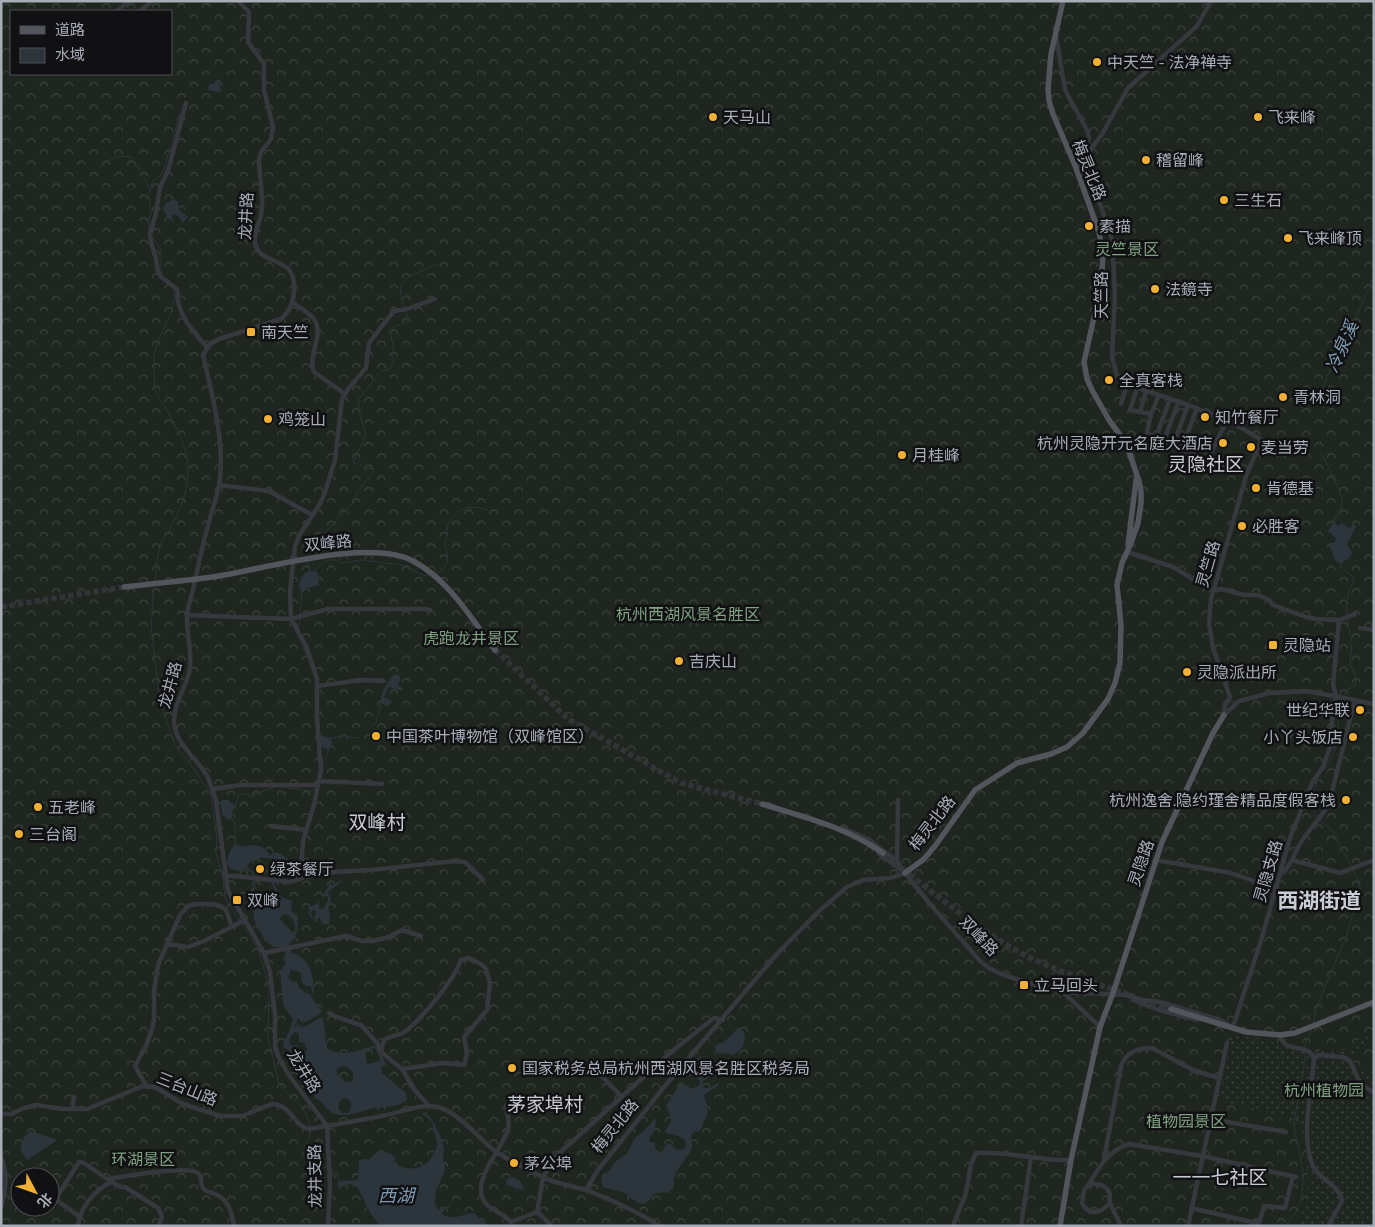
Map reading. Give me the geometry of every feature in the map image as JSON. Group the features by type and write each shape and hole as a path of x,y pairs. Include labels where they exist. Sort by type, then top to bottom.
{"main road":[{"name":"梅灵北路","path":"905,873 929,852 975,790 1018,763 1051,754 1067,747 1083,732 1108,699 1115,683 1120,663 1121,625 1118,586 1122,563 1134,536 1140,513 1140,491 1126,443 1106,414 1090,379 1087,360 1101,286 1103,255 1099,232 1076,168 1061,137 1049,100 1049,74 1063,1"},
{"name":"双峰路","path":"124,587 195,579 332,555 380,553 404,556 434,574 456,598 495,650"},
{"name":"灵隐路","path":"1060,1226 1071,1160 1100,1028 1162,842 1209,741 1224,715"},
{"path":"762,804 832,826 849,833 883,853"},
{"path":"1171,1009 1254,1033 1280,1035 1295,1033 1374,1002"}],"street":[{"path":"118,10 129,1"},
{"path":"141,10 152,1"},
{"name":"龙井路","path":"238,1 246,8 250,16 249,45 264,64 264,90 273,127 271,138 261,152 259,159 262,216 255,237 255,243 262,255 283,265 291,272 294,283 292,302"},
{"path":"1076,168 1101,136 1128,88 1197,26 1211,1"},
{"name":"天竺路","path":"1056,34 1065,90 1087,130 1089,138 1086,154 1087,166 1112,239 1115,295 1112,357 1118,376 1127,384"},
{"path":"186,103 168,171 160,187 156,213 151,228 150,239 158,272 161,277 177,289 181,312 207,347 228,336 281,319 286,315 292,302 311,316 317,324 317,335 312,356 314,372 345,394"},
{"path":"297,880 321,764 317,686 313,666 298,631 290,619 290,591 295,546 323,497 335,460 342,399 366,368 368,348 378,330 392,313 405,310 434,298"},
{"name":"龙井路","path":"207,347 203,355 213,395 217,427 220,464 219,485 187,615 191,656 190,667 188,679 175,712 174,721 183,745 206,775 212,789 228,891 242,922 264,953 274,990 275,1046 278,1056 289,1076 327,1126"},
{"path":"1121,404 1127,384 1188,404 1227,420 1208,459"},
{"path":"1137,388 1130,410 1151,414"},
{"path":"1140,412 1146,391"},
{"path":"1159,395 1151,414 1147,433 1181,450 1247,473"},
{"path":"1156,437 1170,399"},
{"path":"1164,440 1179,401"},
{"path":"1172,445 1188,404"},
{"path":"1181,450 1197,408"},
{"name":"灵竺路","path":"1227,420 1262,440 1247,473 1213,591 1209,624 1213,648 1230,696"},
{"path":"219,485 269,491 312,516"},
{"path":"1127,552 1173,567 1213,591 1222,589 1244,595 1258,595 1269,600 1273,605 1306,617 1339,620 1355,614"},
{"path":"187,615 290,619 328,609 430,610"},
{"name":"灵隐支路","path":"1233,1027 1295,824 1312,783 1323,767 1331,745 1331,727 1337,696 1333,685 1339,620"},
{"path":"1360,628 1374,630"},
{"path":"317,686 362,680 382,681"},
{"path":"1224,715 1239,701 1270,693 1307,691 1374,704"},
{"path":"1224,715 1225,704 1230,696 1239,701"},
{"path":"1280,874 1285,871 1305,834 1319,819 1332,795 1356,701"},
{"path":"212,789 241,784 382,784"},
{"path":"898,800 898,861"},
{"path":"271,826 306,830"},
{"path":"832,826 868,846 905,873"},
{"path":"832,826 854,832 868,839 898,861 905,873"},
{"path":"1156,860 1185,864 1194,868 1231,872 1271,887 1277,886"},
{"path":"1292,860 1340,874 1374,860"},
{"path":"224,875 275,882 291,882 333,872 455,861 465,862 483,880"},
{"name":"双峰路","path":"905,873 930,904 988,968 1012,978 1063,992 1113,993"},
{"name":"梅灵北路","path":"586,1190 598,1170 665,1086 723,1020 776,955 819,911 847,887 863,880 891,878 905,873"},
{"path":"147,1087 135,1066 146,1046 152,1029 154,991 158,965 177,920 188,906 213,904 226,910 232,927"},
{"path":"167,944 188,947 242,922"},
{"path":"264,953 346,936 362,941 373,941 389,937 402,930 420,936"},
{"path":"381,1052 384,1040 404,1032 431,1004 455,974 460,960 469,958 481,964 486,969 490,978 487,1010 464,1037 467,1054 464,1065 443,1063 402,1069"},
{"path":"1063,992 1100,1028"},
{"path":"1113,993 1169,1005 1220,1020 1233,1027"},
{"path":"1113,993 1159,1010 1233,1027"},
{"path":"329,1013 361,1025 378,1044 381,1052 402,1069 418,1094 429,1106"},
{"path":"537,1212 543,1177 554,1158 670,1053 714,1018 723,1020"},
{"path":"1280,1035 1281,1040 1287,1046 1312,1053 1314,1058 1307,1117 1308,1148 1313,1166 1321,1177 1335,1187 1342,1201 1328,1226"},
{"path":"1188,1226 1227,1043"},
{"path":"1104,1162 1121,1066 1124,1059 1130,1053 1152,1048 1193,1070 1219,1078"},
{"path":"1314,1058 1319,1055 1343,1057 1350,1061 1360,1083 1374,1093"},
{"path":"588,1062 622,1097"},
{"name":"三台山路","path":"1,1114 11,1114 36,1105 72,1109 92,1108 144,1086 155,1088 183,1104 220,1116 242,1116 272,1104 277,1104 289,1110 302,1126 311,1128 327,1126"},
{"path":"72,1109 74,1098"},
{"path":"327,1126 429,1106 446,1109 452,1112 478,1138 498,1152 543,1177 586,1190 619,1204 660,1226"},
{"path":"506,1106 508,1126 498,1152 483,1176 481,1192 485,1202 512,1224 537,1212"},
{"path":"1210,1117 1225,1122 1286,1132"},
{"name":"龙井支路","path":"327,1126 329,1168 328,1226"},
{"path":"1110,1203 1101,1212 1086,1209 1083,1206 1082,1197 1084,1190 1104,1162 1118,1147 1129,1144 1202,1156 1294,1177 1285,1208 1264,1206 1259,1223 1252,1224 1191,1208"},
{"path":"953,1226 966,1193 971,1164 976,1153 1071,1160"},
{"path":"1,1157 5,1166 6,1179 5,1196 1,1207"},
{"path":"1021,1226 1031,1157"},
{"path":"80,1217 58,1202 56,1198 79,1162 84,1163 110,1181 125,1187 158,1208 162,1216 160,1226"},
{"path":"78,1226 80,1217 97,1192 113,1178 179,1170 197,1173 200,1176 203,1189 217,1195 231,1208 234,1226"},
{"path":"1089,1184 1098,1184 1107,1189 1110,1194 1110,1203 1121,1226"},
{"path":"537,1212 552,1226"}],"green space":[{"name":"虎跑龙井景区","path":"1,1 1374,1 1374,1226 1,1226"},
{"name":"杭州植物园","path":"1233,1034 1278,1043 1310,1053 1315,1053 1322,1049 1347,1050 1364,1034 1372,1041 1353,1060 1361,1079 1366,1084 1369,1081 1361,1072 1374,1069 1374,1226 1293,1226 1301,1215 1308,1190 1307,1161 1301,1120 1219,1100"}],"water":[{"path":"217,79 221,81 221,90 219,92 208,90 209,84 214,84"},
{"path":"173,199 178,202 178,209 188,217 182,223 175,214 169,220 163,209 166,203"},
{"path":"1342,523 1348,528 1354,525 1356,527 1347,544 1352,552 1350,557 1341,564 1336,561 1329,545 1335,542 1336,538 1328,531 1332,525 1336,524 1339,526"},
{"path":"310,571 318,573 319,585 301,590 299,582 304,574"},
{"path":"394,674 400,676 398,684 403,691 389,687 384,697 392,701 389,706 381,703 381,699 385,687"},
{"path":"320,735 331,738 332,744 329,749 321,747"},
{"path":"221,800 228,800 236,807 232,811 231,819 229,820 222,815"},
{"path":"235,844 242,847 258,846 271,856 272,853 277,853 284,856 290,862 288,876 274,876 272,880 281,897 292,901 291,911 297,918 298,928 289,945 292,953 303,959 310,968 314,992 312,993 311,986 303,984 300,972 291,970 288,978 307,994 311,995 322,1011 319,1015 303,1023 298,1018 294,1028 297,1023 301,1027 307,1026 319,1018 323,1018 327,1048 338,1053 351,1052 377,1045 386,1064 381,1068 382,1073 406,1093 407,1099 404,1102 349,1115 338,1115 332,1113 316,1097 302,1079 297,1065 296,1053 298,1052 303,1056 307,1050 304,1042 299,1042 299,1034 296,1032 289,1040 292,1046 298,1045 296,1050 289,1051 284,1047 283,1043 293,1020 284,1006 280,972 286,963 283,959 286,954 283,947 274,947 265,940 255,922 250,891 256,883 252,873 244,868 242,871 233,870 228,865 230,852","holes":["256,858 271,858 268,874 275,890 272,895 255,892 256,877 247,867","282,915 289,915 293,919 294,932 280,919","375,1048 381,1061 367,1064 365,1051","342,1066 347,1067 352,1072 353,1080 351,1082 344,1081 337,1074 337,1069","343,1098 347,1098 351,1102 351,1108 348,1113 342,1113 338,1108"]},
{"path":"343,879 328,892 331,899 328,906 329,924 323,924 319,917 316,923 313,917 316,915 316,912 314,910 311,912 313,920 308,913 310,911 308,907 317,904 319,900 319,908 323,909 328,901 328,897 321,898 329,886 328,882 333,885"},
{"path":"739,1027 745,1034 742,1047 732,1055 716,1052 716,1045 724,1042"},
{"path":"700,1056 711,1064 725,1068 726,1071 721,1077 713,1074 703,1081 702,1087 704,1088 710,1088 719,1082 718,1086 704,1095 708,1112 700,1131 694,1132 691,1136 692,1147 677,1171 674,1178 674,1186 668,1193 654,1194 647,1202 642,1204 624,1193 603,1187 601,1183 602,1177 616,1161 627,1154 635,1138 654,1119 656,1119 655,1129 649,1139 650,1142 655,1143 656,1152 662,1152 666,1144 669,1143 676,1149 682,1150 685,1147 686,1143 682,1138 665,1131 672,1120 666,1106 679,1085 684,1084 692,1089 700,1085 700,1081 688,1071 688,1068"},
{"name":"西湖","path":"426,1112 438,1130 444,1151 445,1167 435,1196 436,1206 440,1210 449,1205 442,1214 450,1217 474,1213 488,1226 380,1226 371,1214 358,1188 350,1184 337,1187 339,1181 358,1180 359,1161 370,1159 378,1151 392,1155 395,1158 394,1162 400,1167 416,1168 426,1164 438,1145 432,1122 422,1113"},
{"path":"31,1131 56,1141 27,1160 20,1150 24,1137"},
{"path":"513,1177 520,1181 525,1191 507,1185 506,1180"}],"waterway":[{"path":"149,230 151,213 149,195 152,182 160,176 164,169 181,110"},
{"path":"101,166 115,158 131,157 149,188"},
{"path":"153,238 160,249 162,274"},
{"path":"404,308 401,297 403,283 407,278 437,264"},
{"name":"冷泉溪","path":"1322,390 1332,364 1351,328 1374,276"},
{"path":"155,581 159,550 181,506 188,477 188,462 184,447 171,418 157,395 155,384 155,349 173,306 173,289"},
{"path":"306,556 311,547 354,502 357,492 374,472 370,468 366,470 360,464 353,462 366,435 359,411 359,399 381,371 390,369 394,355 390,330 408,321 406,312"},
{"path":"1320,452 1334,478 1342,499 1341,506 1332,525"},
{"path":"435,574 447,563 448,556 445,542 447,526 456,514 470,507 488,510"},
{"path":"307,560 310,571"},
{"path":"314,572 320,565 329,560 336,560 342,563 362,560 402,565 425,576 431,575"},
{"path":"1341,564 1341,567 1353,577 1354,581 1346,607 1347,616"},
{"path":"154,585 151,627 160,702 175,745 195,770 211,795 217,838 216,853 223,877 225,898 258,949 267,979 269,992 268,1037 278,1081 304,1111 310,1127"},
{"path":"299,628 302,590"},
{"path":"1344,695 1348,689 1356,685 1355,675 1350,664 1352,643 1347,619"},
{"path":"298,635 306,654"},
{"path":"1323,771 1333,755 1342,699"},
{"path":"370,727 376,723 381,703"},
{"path":"331,738 342,736 358,738"},
{"path":"322,763 329,749"},
{"path":"1317,817 1312,807 1312,802 1319,776"},
{"path":"235,806 239,794 253,797 255,794 275,787"},
{"path":"281,787 313,791 315,788"},
{"path":"231,816 235,823 235,844"},
{"path":"1319,820 1332,830 1351,867"},
{"path":"1313,1024 1316,1008 1346,937 1360,889 1359,882 1353,871"},
{"path":"1304,1048 1312,1028"},
{"path":"1285,1226 1296,1212 1303,1187 1294,1122 1305,1061 1304,1052"},
{"path":"311,1131 307,1149 308,1154 314,1162 327,1168"},
{"path":"331,1169 336,1173 340,1181"}],"tunnel":[{"path":"1,607 124,587"},
{"path":"495,650 568,719 681,783 762,804"},
{"path":"883,853 966,918 1019,952 1060,971 1130,995"},
{"path":"1151,1002 1171,1009"}],"place":[{"name":"中天竺 - 法净禅寺","path":"1097,62"},
{"name":"天马山","path":"713,117"},
{"name":"飞来峰","path":"1258,117"},
{"name":"稽留峰","path":"1146,160"},
{"name":"三生石","path":"1224,200"},
{"name":"素描","path":"1089,226"},
{"name":"飞来峰顶","path":"1288,238"},
{"name":"法鏡寺","path":"1155,289"},
{"name":"南天竺","path":"251,332"},
{"name":"全真客栈","path":"1109,380"},
{"name":"青林洞","path":"1283,397"},
{"name":"知竹餐厅","path":"1205,417"},
{"name":"鸡笼山","path":"268,419"},
{"name":"杭州灵隐开元名庭大酒店","path":"1223,443"},
{"name":"麦当劳","path":"1251,447"},
{"name":"月桂峰","path":"902,455"},
{"name":"肯德基","path":"1256,488"},
{"name":"必胜客","path":"1242,526"},
{"name":"灵隐站","path":"1273,645"},
{"name":"吉庆山","path":"679,661"},
{"name":"灵隐派出所","path":"1187,672"},
{"name":"世纪华联","path":"1360,710"},
{"name":"中国茶叶博物馆（双峰馆区）","path":"376,736"},
{"name":"小丫头饭店","path":"1353,737"},
{"name":"杭州逸舍.隐约瑾舍精品度假客栈","path":"1346,800"},
{"name":"五老峰","path":"38,807"},
{"name":"三台阁","path":"19,834"},
{"name":"绿茶餐厅","path":"260,869"},
{"name":"双峰","path":"237,900"},
{"name":"立马回头","path":"1024,985"},
{"name":"国家税务总局杭州西湖风景名胜区税务局","path":"512,1068"},
{"name":"茅公埠","path":"514,1163"}],"district":[{"name":"灵隐社区","path":"1206,465"},
{"name":"双峰村","path":"377,823"},
{"name":"西湖街道","path":"1319,901"},
{"name":"茅家埠村","path":"545,1105"},
{"name":"一一七社区","path":"1220,1178"}],"park label":[{"name":"灵竺景区","path":"1127,249"},
{"name":"杭州西湖风景名胜区","path":"688,614"},
{"name":"植物园景区","path":"1186,1121"},
{"name":"环湖景区","path":"143,1159"}]}
